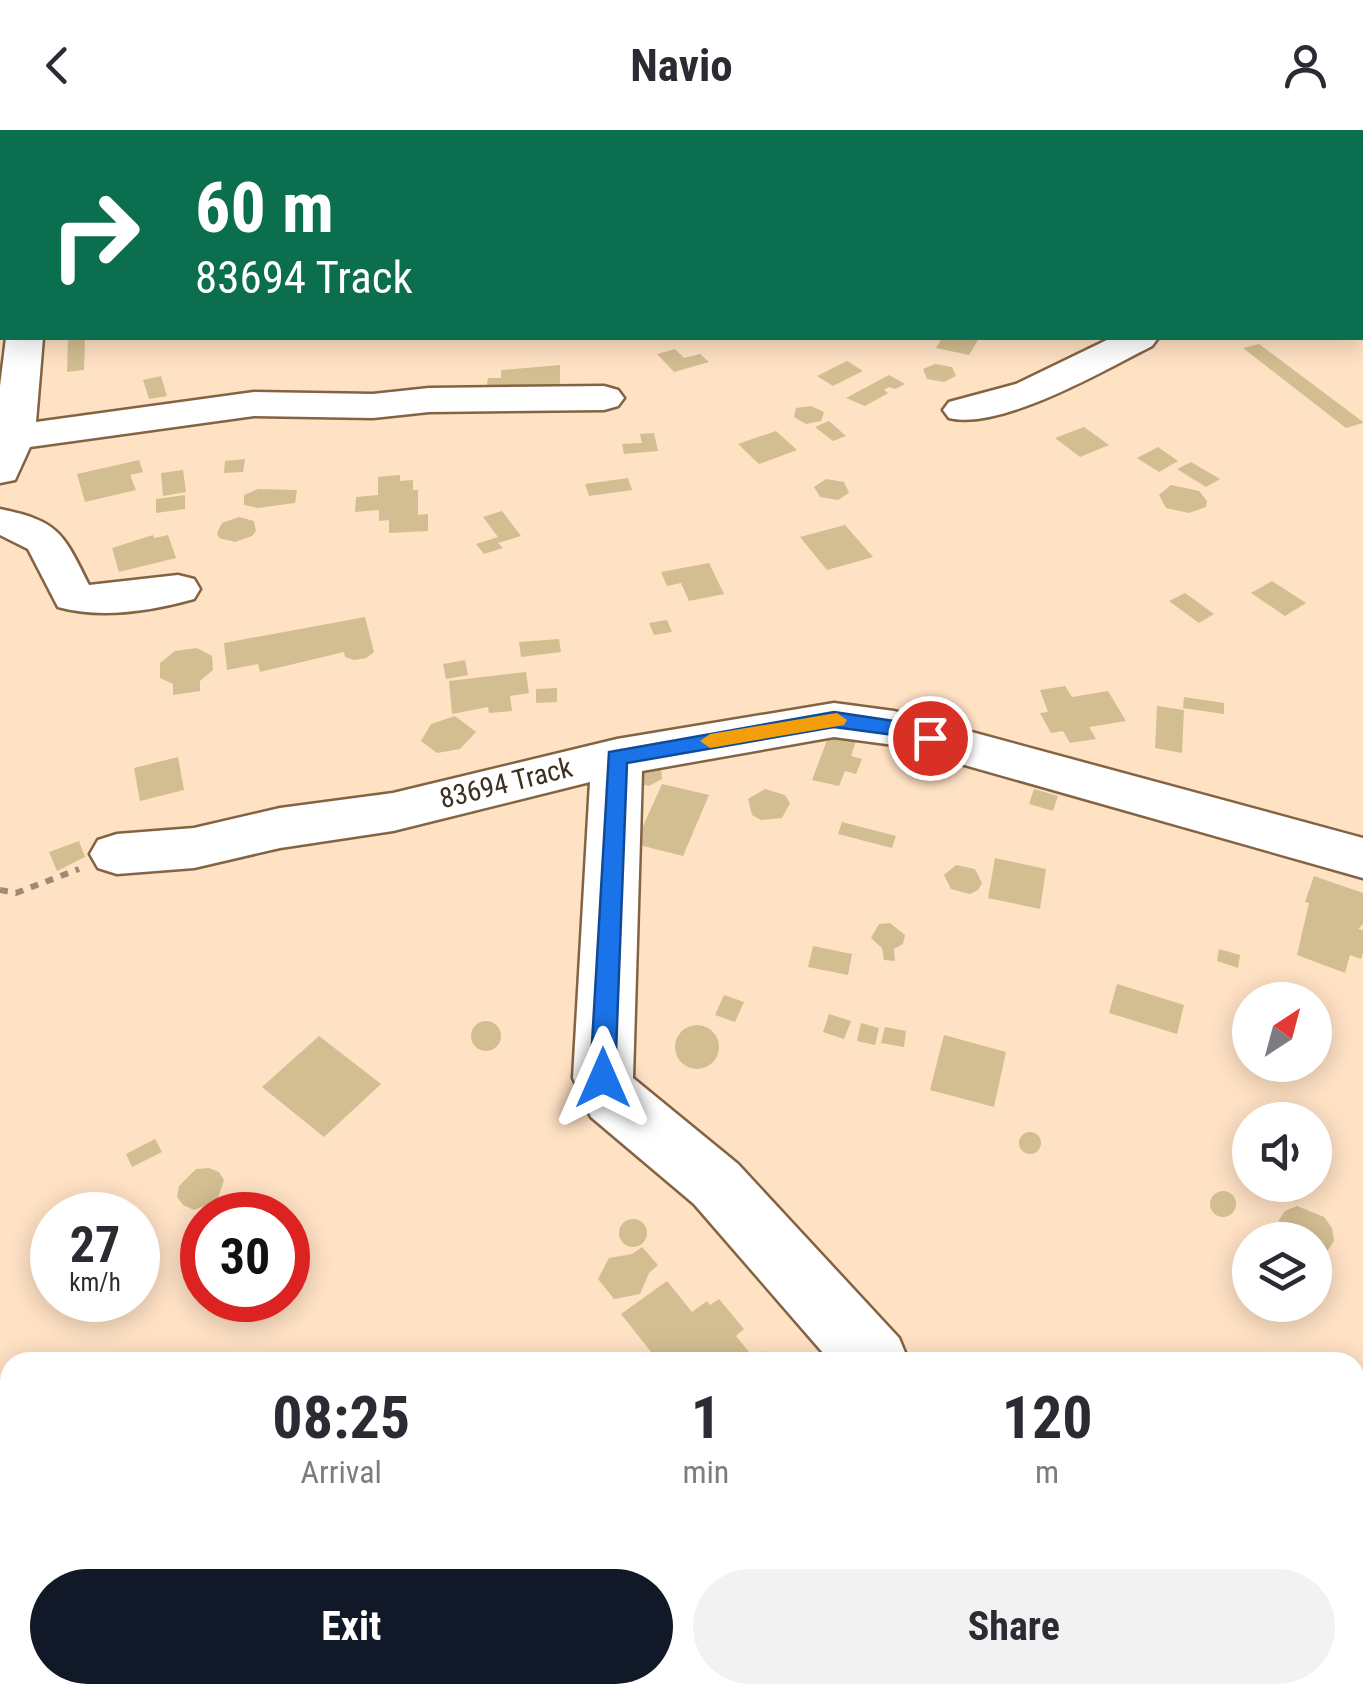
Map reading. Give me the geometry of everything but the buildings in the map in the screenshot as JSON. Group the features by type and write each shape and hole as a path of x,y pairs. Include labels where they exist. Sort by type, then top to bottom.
{"street":[{"path":"24,340 7,454 254,404 373,406 428,400 604,398"},
{"path":"962,410 1056,382 1135,340"},
{"path":"0,522 39,535 55,552 66,586 74,597 94,600 178,589"},
{"name":"83694 Track","path":"117,854 194,848 280,828 393,812 616,757 834,720 894,728 1363,858"},
{"path":"616,757 603,1078 612,1098 716,1184 865,1352"}],"path":[{"path":"0,890 16,893 117,854"}],"slow traffic":[{"path":"710,741 837,720"}],"route":[{"path":"603,1078 616,757 834,720 894,728 930,738"}]}
